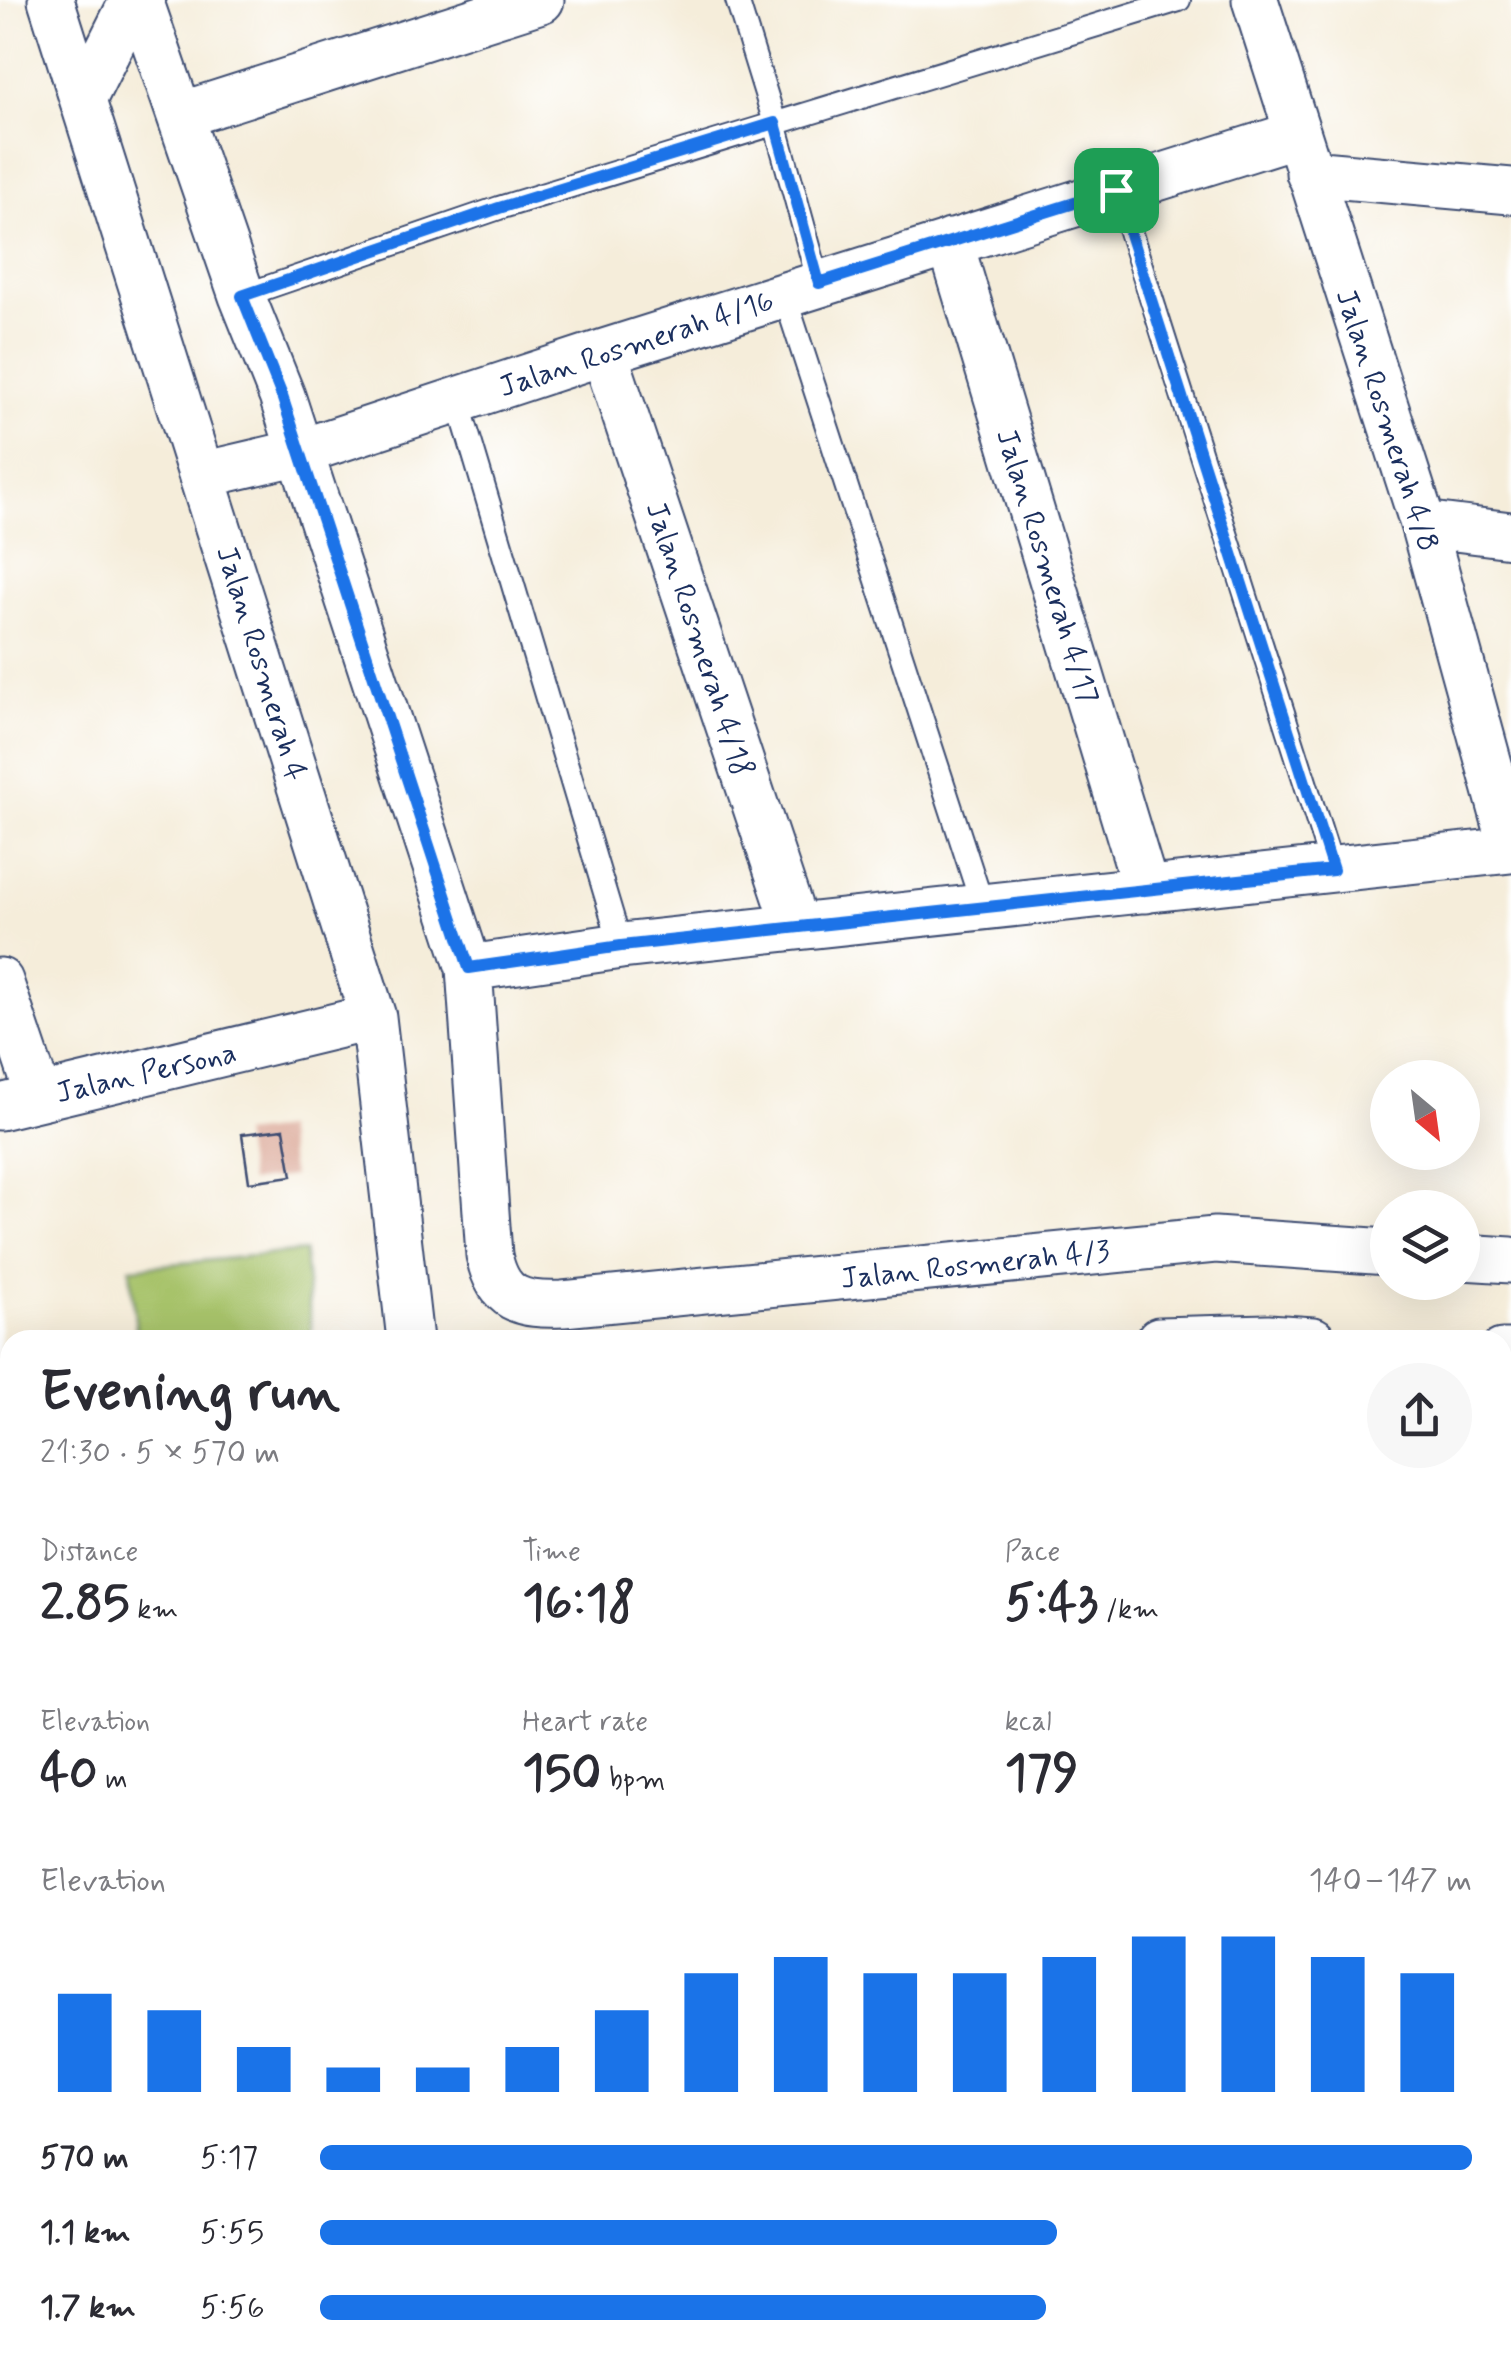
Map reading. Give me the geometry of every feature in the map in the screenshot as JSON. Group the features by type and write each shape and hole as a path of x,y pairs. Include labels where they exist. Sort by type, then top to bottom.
{"street":[{"name":"Jalan Rosmerah 4","path":"50,0 373,1016 409,1330"},
{"path":"83,100 133,0"},
{"name":"Jalan Rosmerah 4/3","path":"140,0 242,296 282,396 469,968 494,1277 508,1294 532,1306 563,1304 1215,1240 1370,1251"},
{"path":"181,115 541,0"},
{"name":"Jalan Rosmerah 4/8","path":"1255,0 1423,524 1511,847"},
{"path":"1303,153 1511,192"},
{"name":"Jalan Rosmerah 4/16","path":"202,475 300,452 1116,190 1303,153"},
{"name":"Jalan Rosmerah 4/17","path":"950,242 1146,890"},
{"name":"Jalan Rosmerah 4/18","path":"604,352 796,927"},
{"path":"1423,524 1511,535"},
{"path":"469,968 621,946 1333,870 1511,847"},
{"name":"Jalan Persona","path":"0,980 19,1102 373,1016"},
{"path":"1480,1258 1511,1260"}],"lane":[{"path":"737,0 775,123 802,289 983,907"},
{"path":"242,296 499,208 1180,0"},
{"path":"1116,190 1333,870"},
{"path":"458,401 621,946"}],"green space":[{"path":"304,1251 311,1330 136,1330 130,1268"}],"building":[{"path":"284,1129 292,1176 249,1182 242,1134"}],"route":[{"path":"775,123 819,283 1116,190 1333,870 621,946 469,968 282,396 242,296 499,208 775,123"}]}
